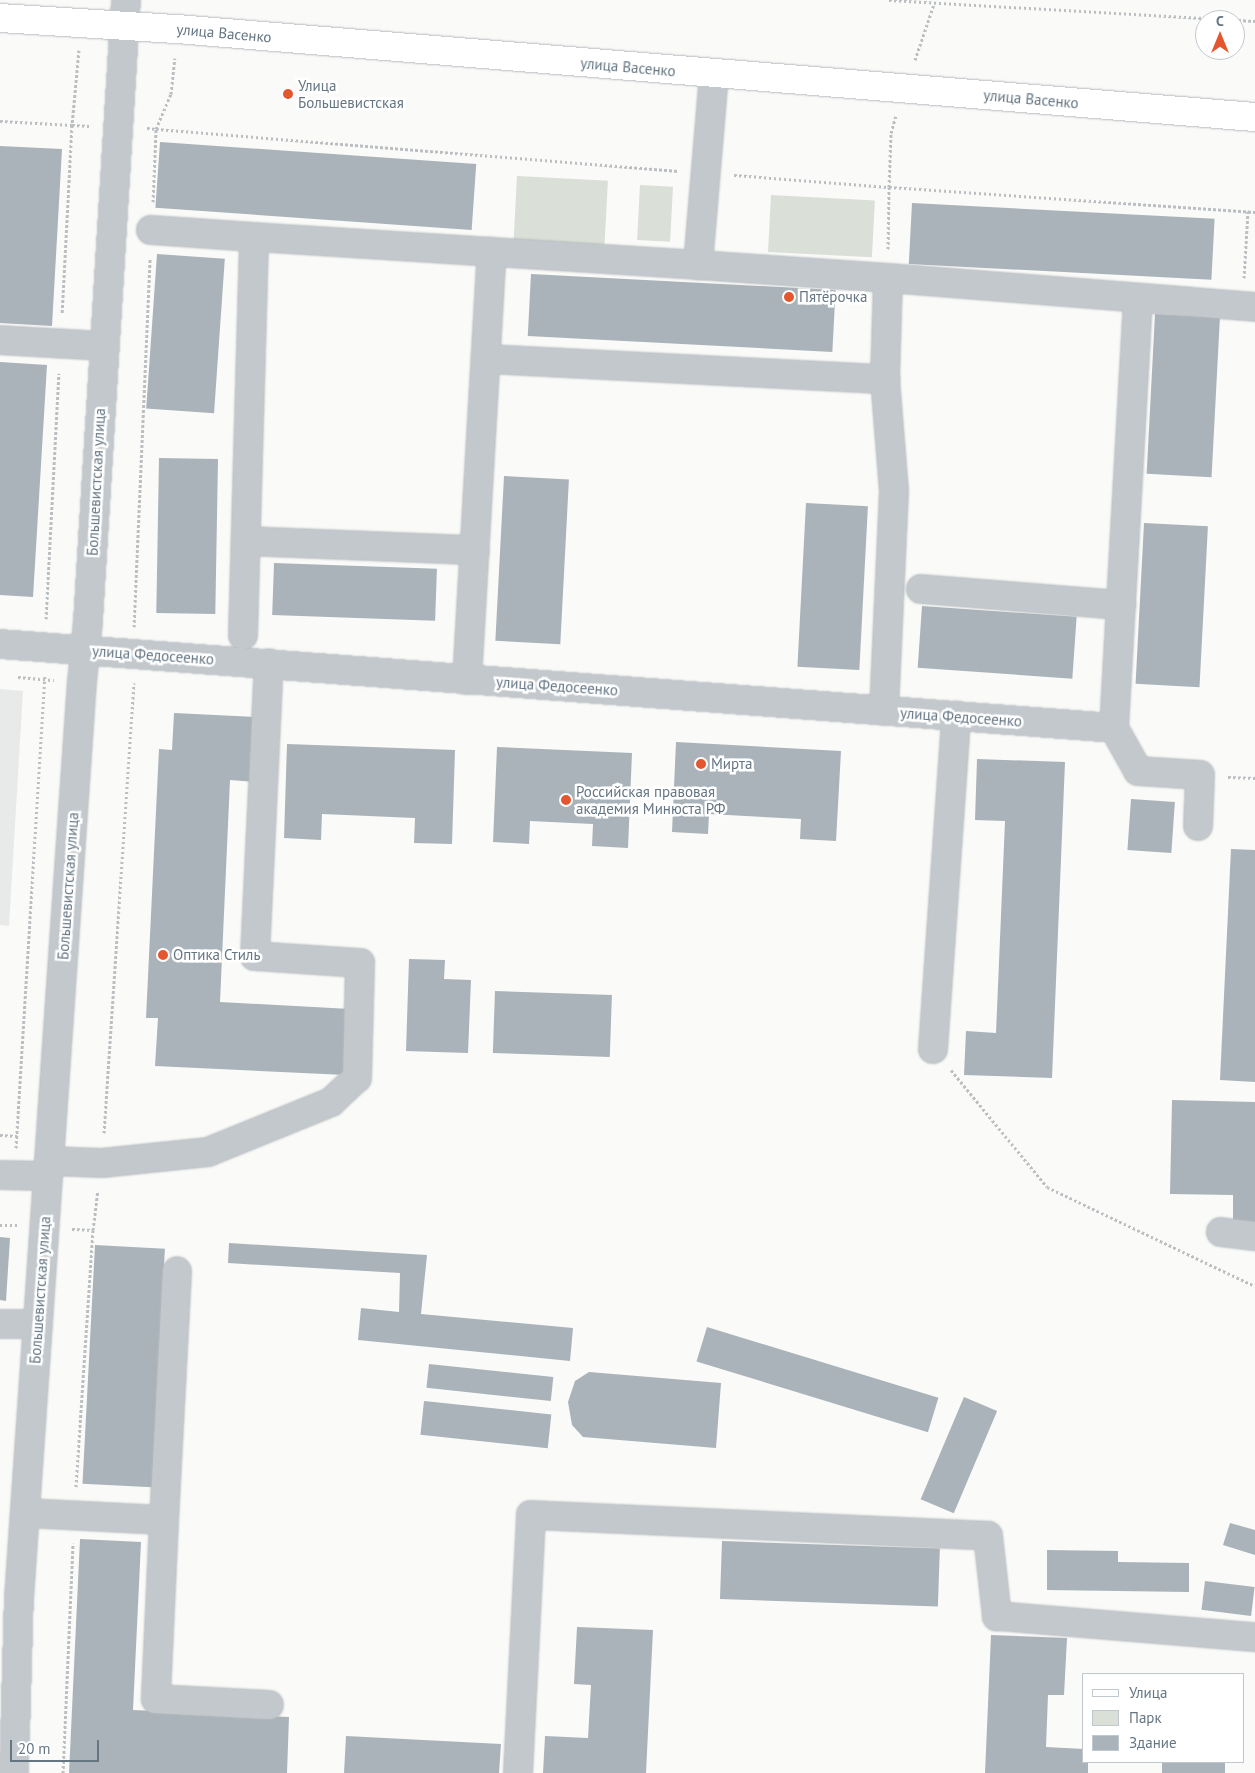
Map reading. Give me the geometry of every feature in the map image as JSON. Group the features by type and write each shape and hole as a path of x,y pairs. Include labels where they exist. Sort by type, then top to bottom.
{"main road":[{"name":"улица Васенко","path":"0,18 81,22 125,13 714,74 1255,117"}],"street":[{"name":"Большевистская улица","path":"14,1773 10,1597 25,1513 84,651 88,621 103,346 125,13"},
{"path":"698,265 714,74"},
{"path":"151,230 888,278 1249,307"},
{"path":"243,636 254,237"},
{"path":"467,680 492,252"},
{"path":"884,711 894,491 885,380 888,278"},
{"path":"1138,299 1114,728 1138,771 1200,775 1198,826"},
{"path":"0,340 103,346"},
{"path":"486,359 885,380"},
{"path":"246,541 475,550"},
{"path":"921,589 1121,605"},
{"name":"улица Федосеенко","path":"0,644 1114,728"},
{"path":"0,1175 48,1168 208,1152 331,1102 357,1078 360,963 255,956 269,663"},
{"path":"933,1049 956,716"},
{"path":"1221,1232 1255,1236"},
{"path":"177,1271 156,1699 269,1705"},
{"path":"0,1324 38,1324"},
{"path":"25,1513 164,1520"},
{"path":"518,1773 532,1515 988,1536 997,1616 1255,1637"}],"path":[{"path":"889,0 1255,21"},
{"path":"905,89 934,4"},
{"path":"72,125 81,22"},
{"path":"156,129 890,187 1255,212"},
{"path":"888,278 891,133"},
{"path":"1248,212 1249,307"},
{"path":"1241,778 1255,778"},
{"path":"933,1049 1047,1187 1255,1286"},
{"path":"0,1135 17,1136"},
{"path":"0,1225 18,1226"}],"shaded area":[{"path":"0,689 23,691 9,926 0,925"}],"green space":[{"path":"517,176 608,181 605,245 514,240"},
{"path":"640,185 673,187 670,242 637,240"},
{"path":"771,195 875,200 872,257 768,252"}],"building":[{"path":"160,142 476,164 472,230 155,208"},
{"path":"0,146 62,149 52,326 0,323"},
{"path":"912,203 1215,219 1211,280 909,264"},
{"path":"157,254 225,259 214,413 146,409"},
{"path":"531,274 836,290 832,352 528,336"},
{"path":"1155,314 1220,317 1212,477 1147,474"},
{"path":"0,362 47,365 33,597 0,595"},
{"path":"159,458 218,459 215,614 156,613"},
{"path":"504,476 569,479 560,644 495,641"},
{"path":"806,503 868,506 859,670 797,667"},
{"path":"1144,523 1208,526 1199,687 1136,684"},
{"path":"274,563 437,569 435,621 272,615"},
{"path":"922,606 1077,617 1072,679 918,668"},
{"path":"174,713 258,717 255,782 230,780 220,1002 350,1009 346,1075 155,1066 158,1018 146,1018 159,749 172,750"},
{"path":"676,742 841,751 836,841 800,839 801,819 709,814 708,834 672,832"},
{"path":"287,744 455,750 452,844 414,843 415,818 322,814 321,840 284,838"},
{"path":"497,747 632,753 628,848 592,846 593,824 530,821 529,844 493,842"},
{"path":"977,759 1065,762 1052,1078 964,1075 966,1031 996,1033 1005,821 975,820"},
{"path":"1131,799 1175,802 1171,853 1127,850"},
{"path":"1231,849 1255,850 1255,1082 1220,1080"},
{"path":"409,959 445,960 444,979 471,980 468,1053 406,1051"},
{"path":"495,991 612,995 610,1057 493,1053"},
{"path":"1172,1100 1255,1102 1255,1222 1233,1221 1233,1195 1170,1194"},
{"path":"0,1237 10,1238 6,1301 0,1300"},
{"path":"229,1243 427,1255 421,1314 573,1328 570,1361 358,1340 361,1308 399,1312 400,1273 228,1263"},
{"path":"95,1245 165,1249 152,1487 82,1484"},
{"path":"707,1327 938,1398 928,1432 696,1361"},
{"path":"429,1364 553,1377 551,1401 426,1388"},
{"path":"589,1372 721,1383 716,1448 583,1437 572,1425 568,1402 575,1381"},
{"path":"964,1397 997,1411 954,1513 921,1499"},
{"path":"424,1401 551,1414 548,1448 420,1435"},
{"path":"1230,1523 1255,1530 1255,1555 1223,1545"},
{"path":"80,1539 141,1542 133,1710 289,1717 287,1773 69,1773"},
{"path":"722,1541 940,1549 938,1607 720,1599"},
{"path":"1047,1550 1118,1551 1118,1562 1189,1563 1189,1592 1047,1590"},
{"path":"1205,1581 1255,1587 1251,1616 1201,1610"},
{"path":"577,1627 653,1630 646,1773 543,1773 545,1736 588,1738 591,1685 574,1684"},
{"path":"991,1635 1067,1638 1064,1695 1048,1695 1046,1747 1082,1749 1082,1763 1088,1763 1088,1773 985,1773"},
{"path":"346,1736 501,1744 499,1773 344,1773"},
{"path":"1162,1763 1225,1763 1225,1773 1162,1773"}],"place":[{"name":"Улица Большевистская","path":"288,94"},
{"name":"Пятёрочка","path":"789,297"},
{"name":"Мирта","path":"701,764"},
{"name":"Российская правовая академия Минюста РФ","path":"566,800"},
{"name":"Оптика Стиль","path":"163,955"}]}
